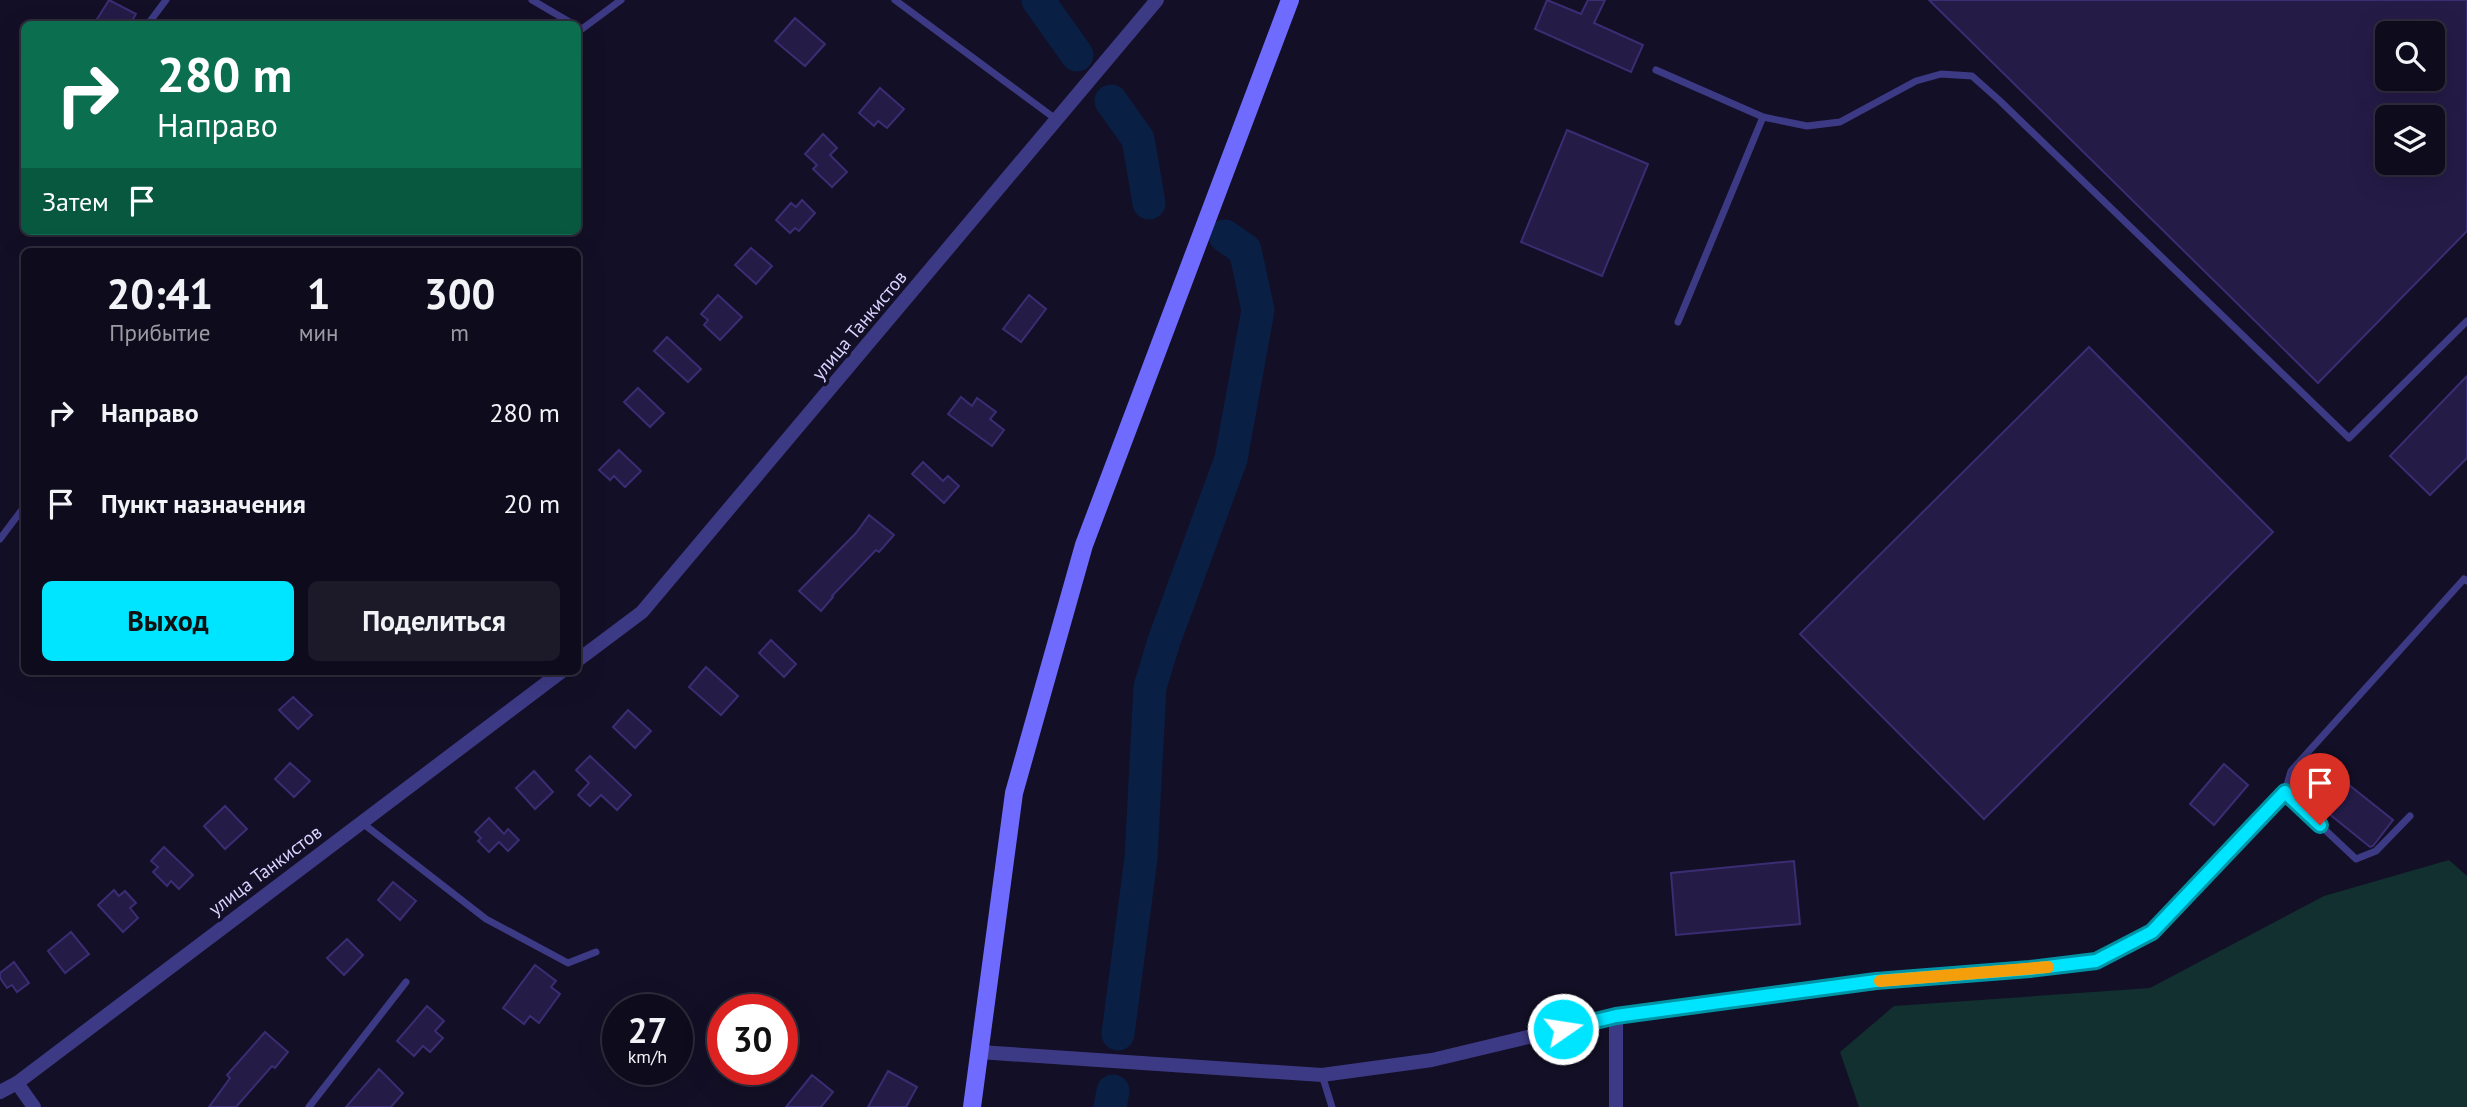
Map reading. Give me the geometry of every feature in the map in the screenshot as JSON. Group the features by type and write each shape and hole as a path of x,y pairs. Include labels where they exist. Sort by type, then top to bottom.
{"main road":[{"path":"972,1107 1014,793 1084,544 1290,0"}],"street":[{"name":"улица Танкистов","path":"581,658 642,612 1157,0"},
{"name":"улица Танкистов","path":"0,1092 17,1083 557,675"},
{"path":"979,1052 1322,1075 1432,1060 1616,1016 1876,981 2096,961 2152,932 2214,867"},
{"path":"1616,1016 1616,1107"},
{"path":"17,1083 34,1107"}],"lane":[{"path":"150,21 166,0"},
{"path":"532,0 567,21"},
{"path":"581,29 621,0"},
{"path":"895,0 1057,120"},
{"path":"1656,71 1763,117 1807,126 1840,122 1916,82 1941,74 1972,76 2349,438 2467,321"},
{"path":"1678,322 1763,117"},
{"path":"0,539 21,512"},
{"path":"2214,867 2285,792 2291,771 2464,579 2467,581"},
{"path":"2285,792 2356,859 2376,851 2410,816"},
{"path":"361,821 486,919 568,962 596,952"},
{"path":"309,1107 406,982"},
{"path":"1322,1075 1332,1107"}],"green space":[{"path":"2449,860 2467,876 2467,1107 1859,1107 1840,1052 1894,1006 2150,988 2324,896"}],"building":[{"path":"109,0 136,14 132,21 96,21"},
{"path":"1547,0 1581,14 1588,0 1605,0 1594,23 1643,45 1631,72 1535,29"},
{"path":"1929,0 2467,0 2467,231 2318,383"},
{"path":"795,18 825,44 805,66 775,41"},
{"path":"880,88 904,109 887,128 878,121 874,126 859,113"},
{"path":"1567,130 1648,164 1602,276 1521,242"},
{"path":"823,134 837,148 830,155 847,172 832,187 813,169 817,165 805,154"},
{"path":"802,200 815,213 799,231 795,228 790,233 776,220 791,203 796,207"},
{"path":"751,248 772,266 756,284 735,265"},
{"path":"718,295 742,317 720,340 704,325 708,320 701,314"},
{"path":"1029,295 1046,309 1021,342 1003,329"},
{"path":"667,337 701,369 688,382 654,351"},
{"path":"2089,347 2273,532 1984,819 1800,634"},
{"path":"2467,376 2467,458 2430,495 2390,456"},
{"path":"638,388 664,413 650,427 624,402"},
{"path":"961,397 972,406 977,398 996,412 990,419 1004,430 992,446 948,414"},
{"path":"619,450 641,471 625,487 614,476 610,480 599,470"},
{"path":"923,462 943,481 948,476 959,486 944,503 912,474"},
{"path":"869,515 894,535 879,552 876,550 821,611 799,591 856,533"},
{"path":"771,640 796,664 784,677 759,653"},
{"path":"706,667 738,696 721,715 689,687"},
{"path":"293,697 312,715 298,729 279,710"},
{"path":"628,710 651,731 635,748 613,727"},
{"path":"590,756 631,795 617,810 601,795 590,806 578,795 589,783 576,770"},
{"path":"290,763 310,781 294,797 275,779"},
{"path":"2224,764 2248,785 2214,825 2190,804"},
{"path":"534,771 553,792 535,809 516,788"},
{"path":"2334,773 2393,820 2373,846 2370,847 2312,800"},
{"path":"225,806 247,829 225,849 204,826"},
{"path":"489,818 504,834 508,829 519,840 508,851 499,842 489,852 478,841 481,838 475,832"},
{"path":"164,847 193,875 179,889 171,881 167,886 153,872 158,867 151,861"},
{"path":"1794,861 1800,924 1676,935 1671,873"},
{"path":"393,882 416,901 400,920 378,900"},
{"path":"114,890 119,896 125,891 136,903 130,908 138,918 123,932 98,905"},
{"path":"71,932 89,954 65,973 48,951"},
{"path":"347,939 363,955 344,975 327,958"},
{"path":"14,962 29,983 17,992 12,985 7,988 0,978 0,973"},
{"path":"535,965 556,981 551,987 560,994 539,1023 530,1016 524,1024 503,1008"},
{"path":"427,1006 444,1021 435,1031 443,1038 430,1052 423,1046 414,1056 397,1041"},
{"path":"265,1032 288,1052 236,1107 209,1107 230,1078 227,1075"},
{"path":"379,1069 403,1093 391,1107 346,1107"},
{"path":"888,1071 917,1087 906,1107 868,1107"},
{"path":"812,1075 833,1092 821,1107 786,1107"}],"waterway":[{"path":"1038,0 1077,55"},
{"path":"1111,101 1138,139 1149,203"},
{"path":"1118,1034 1141,858 1150,687 1164,641 1231,459 1258,310 1245,250 1225,236"},
{"path":"1110,1107 1113,1091"}],"slow traffic":[{"path":"1880,981 2048,967"}],"route":[{"path":"1563,1029 1616,1016 1876,981 2096,961 2152,932 2285,792 2320,825"}]}
